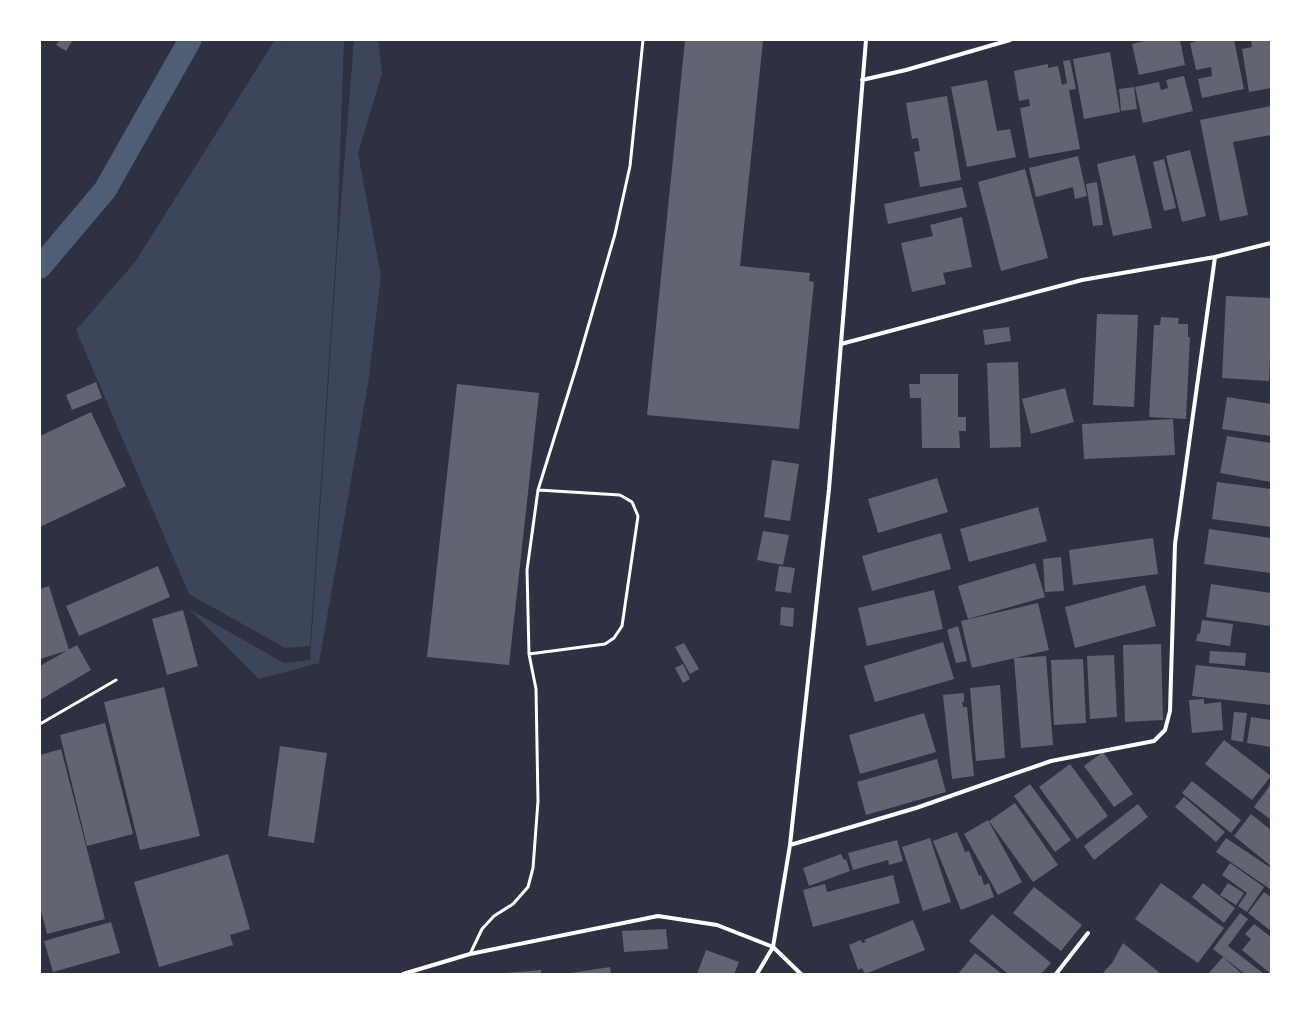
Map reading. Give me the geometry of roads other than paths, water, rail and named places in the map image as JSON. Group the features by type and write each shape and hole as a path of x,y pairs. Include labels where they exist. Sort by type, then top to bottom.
{"street":[{"path":"757,974 773,947 790,845 829,489 866,40"},
{"path":"862,80 906,70 1010,40"},
{"path":"841,344 1082,280 1215,257 1271,243"},
{"path":"790,845 916,808 1051,761 1154,741 1165,730 1170,711 1175,544 1215,257"},
{"path":"403,974 470,954 658,916 717,925 773,947 801,974"},
{"path":"1056,974 1088,933"}],"lane":[{"path":"470,954 482,929 494,916 513,904 528,887 533,868 538,801 536,689 529,654 527,570 538,490 615,234 630,166 644,40"},
{"path":"529,654 605,644 614,638 622,626 638,516 632,502 620,495 538,490"},
{"path":"40,724 116,680"}],"waterway":[{"path":"40,267 105,190 190,40"}]}
